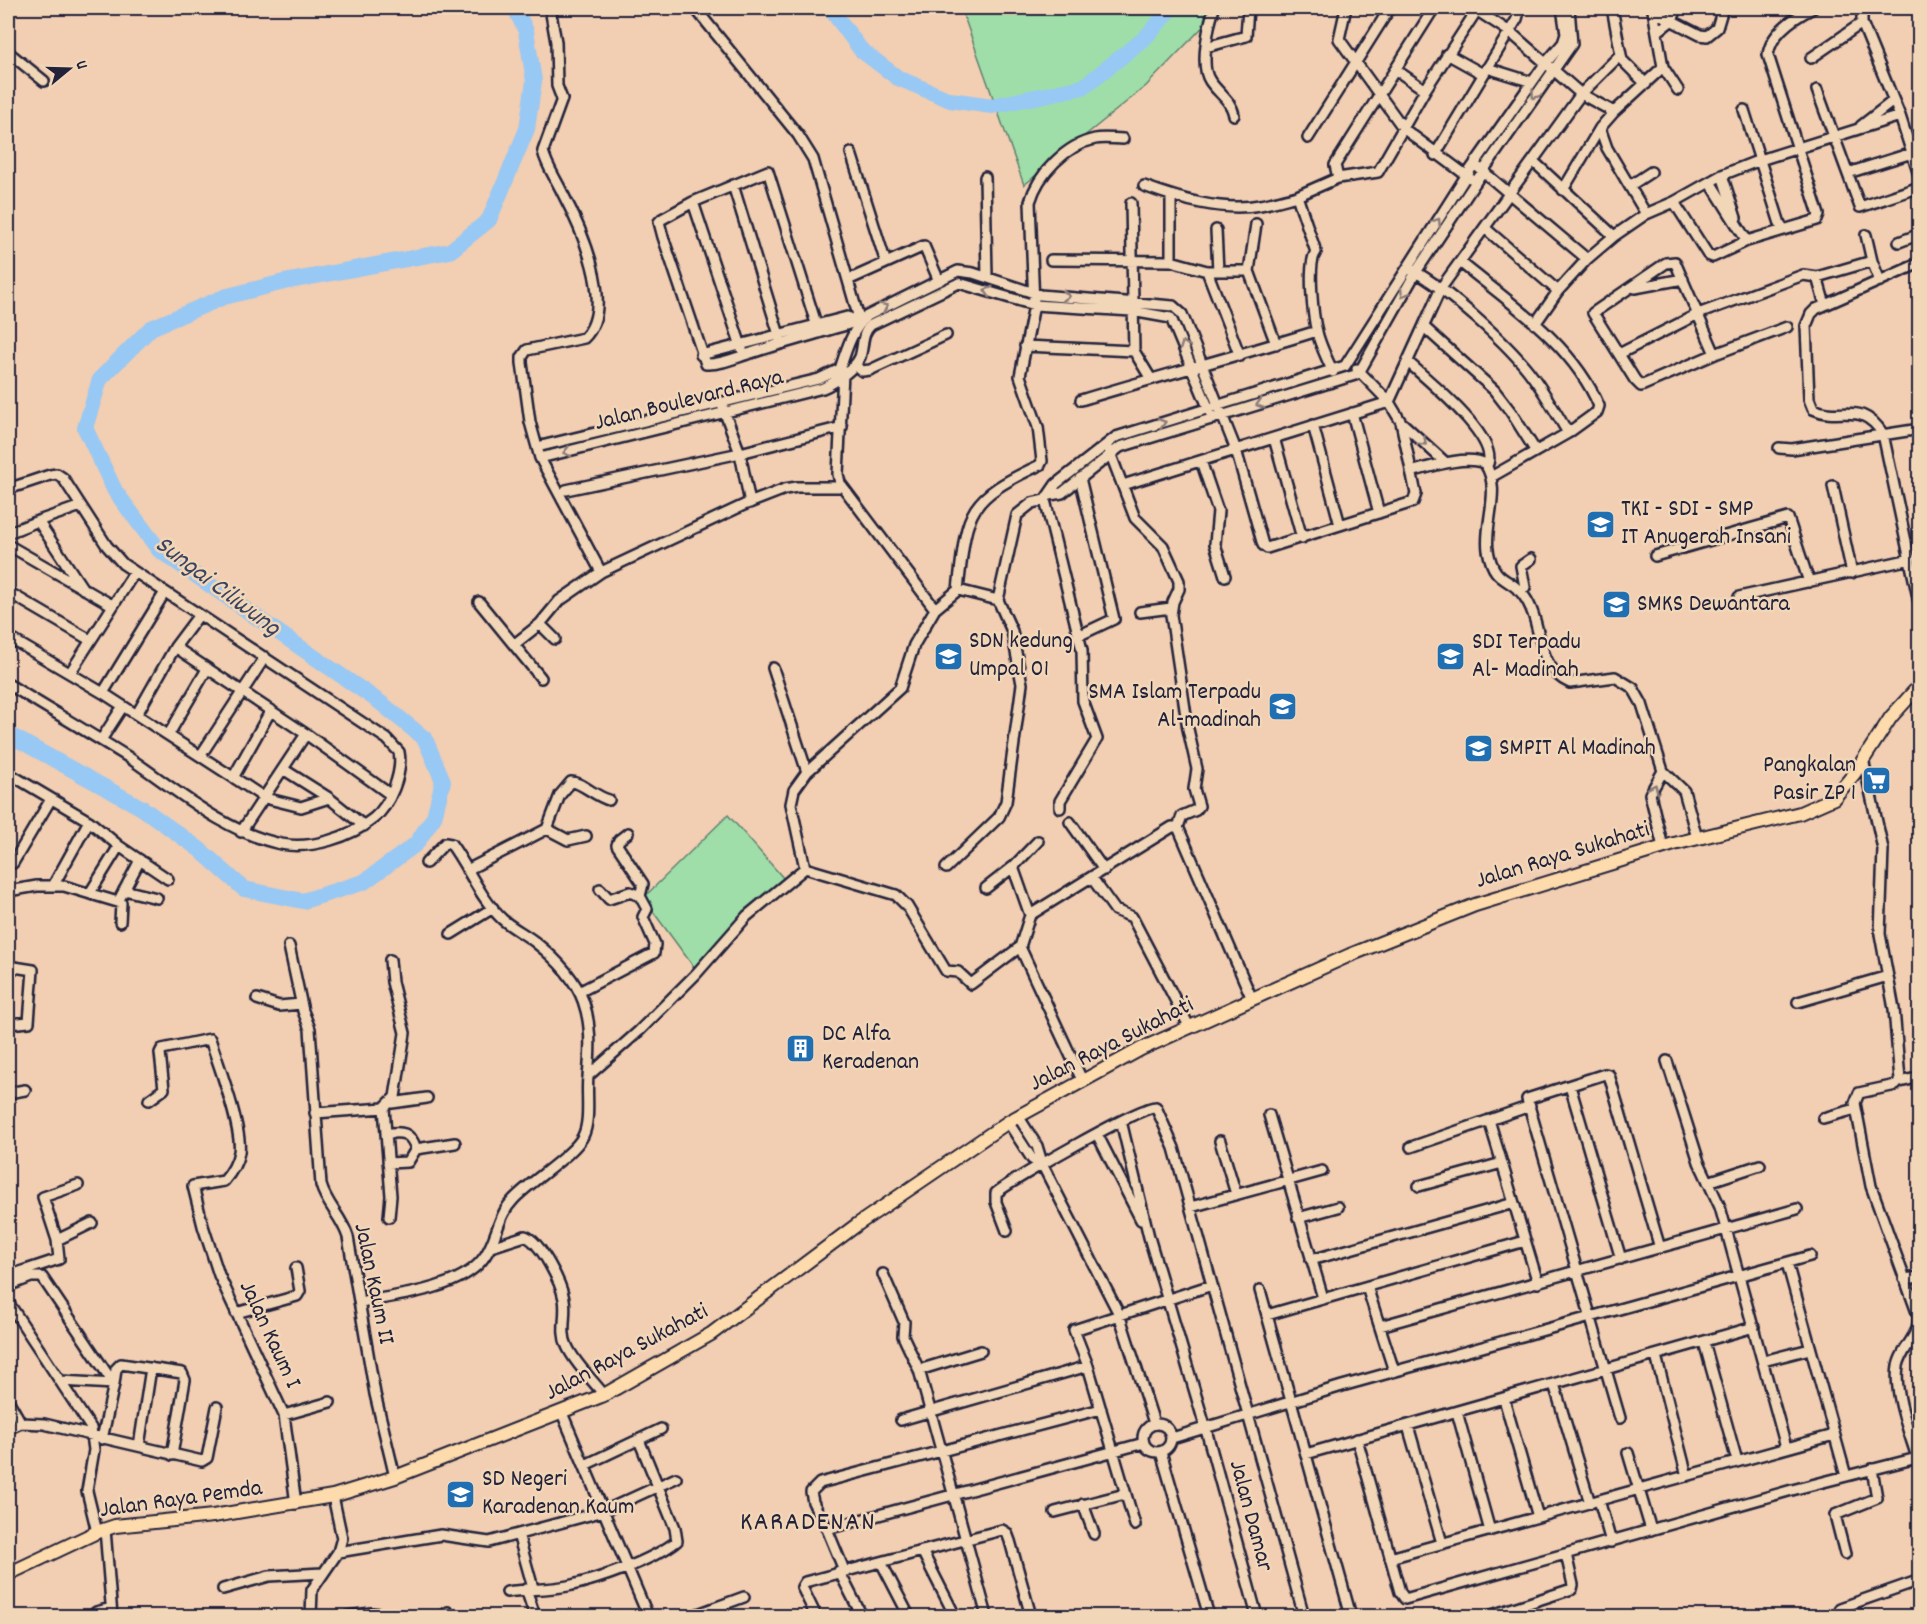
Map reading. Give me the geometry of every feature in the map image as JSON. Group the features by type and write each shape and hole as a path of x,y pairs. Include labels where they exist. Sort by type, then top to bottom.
{"main road":[{"name":"Jalan Raya Sukahati","path":"333,1496 395,1477 604,1395 711,1334 858,1224 1013,1119 1082,1080 1252,999 1463,909 1663,847 1800,813 1819,805 1842,789 1891,717 1918,690"},
{"name":"Jalan Raya Pemda","path":"8,1574 101,1531 296,1504 333,1496"}],"street":[{"path":"550,8 556,42 557,86 562,99 543,151 572,211 591,265 599,301 589,332 584,338 536,346 527,350 522,357 530,422 540,458 601,572"},
{"path":"695,8 798,135 813,159 848,280 856,321 842,371 842,427 838,474 842,487 935,609"},
{"path":"1214,8 1206,47 1208,80 1232,107 1234,115"},
{"path":"1206,47 1246,36 1248,8"},
{"path":"1346,8 1339,39 1379,97 1404,129 1435,155 1476,181"},
{"path":"1308,138 1390,8"},
{"path":"1338,178 1335,165 1434,8"},
{"path":"1435,155 1517,20 1520,8"},
{"path":"946,868 999,817 1006,802 1022,684 1012,631 998,600 1017,515 1032,503 1062,493 1110,453 1131,442 1333,372 1349,362 1476,181 1563,43 1566,34 1562,8"},
{"path":"1060,808 1060,801 1097,739 1083,701 1083,656 1047,498 1056,484 1116,437 1355,375 1360,371 1412,270 1466,176 1532,81 1572,44 1569,8"},
{"path":"1612,8 1620,55 1625,64 1646,84"},
{"path":"1657,32 1671,21 1678,8"},
{"path":"1653,9 1671,21 1707,36 1715,32 1723,8"},
{"path":"1674,202 1711,257 1716,257 1747,241 1815,222 1819,218 1768,55 1769,45 1776,36 1800,14 1813,8"},
{"path":"1862,8 1862,23 1900,116 1920,178"},
{"path":"1653,9 1664,67 1678,90"},
{"path":"1144,186 1172,196 1212,204 1258,206 1297,196 1338,178 1378,172 1447,54 1478,10 1510,32 1581,94 1614,112"},
{"path":"1811,58 1862,23"},
{"path":"8,52 44,81"},
{"path":"1447,54 1485,71 1532,81"},
{"path":"1123,485 1389,402 1441,288 1512,193 1581,94 1620,55"},
{"path":"1563,190 1600,128 1614,112 1664,67"},
{"path":"1396,70 1425,90"},
{"path":"1817,90 1859,206 1862,208 1920,187"},
{"path":"1854,131 1893,101"},
{"path":"1744,110 1782,230"},
{"path":"1534,324 1558,291 1587,260 1614,236 1646,213 1674,202 1722,175 1760,160 1798,150 1900,116"},
{"path":"1600,128 1607,148 1646,213"},
{"path":"958,590 966,529 979,503 985,494 998,485 1041,463 1038,428 1020,376 1034,305 1030,202 1034,188 1041,176 1080,143 1098,138 1123,139"},
{"path":"851,153 886,263"},
{"path":"1848,172 1911,153"},
{"path":"1533,161 1614,236"},
{"path":"1474,165 1512,193 1587,260"},
{"path":"818,329 771,175 765,171 693,202 665,216 659,222 703,362 708,364 742,350 818,329 848,317 870,325"},
{"path":"1631,185 1651,172"},
{"path":"1722,175 1739,229"},
{"path":"985,177 987,277"},
{"path":"1710,182 1747,241"},
{"path":"733,185 781,339"},
{"path":"1171,261 1172,196"},
{"path":"1297,196 1316,252 1312,257 1312,267 1317,331 1333,372"},
{"path":"693,202 742,350"},
{"path":"1131,203 1134,351 1151,379"},
{"path":"1256,224 1249,271 1276,344"},
{"path":"1486,229 1558,291"},
{"path":"1216,230 1218,271"},
{"path":"1899,242 1920,234"},
{"path":"1866,235 1872,261 1880,281"},
{"path":"848,280 924,246 937,286"},
{"path":"1051,260 1171,261 1207,271 1249,271"},
{"path":"1715,354 1677,263 1670,261 1593,313 1641,386 1715,354 1787,327"},
{"path":"1619,354 1698,315 1803,275 1817,277 1872,261"},
{"path":"1460,262 1547,333 1567,357 1598,404 1597,412 1568,433 1491,477"},
{"path":"1920,263 1825,305 1811,314 1806,327 1812,405 1816,411 1864,414 1875,421 1883,434 1920,607"},
{"path":"1412,270 1441,288 1525,367 1568,433"},
{"path":"1207,271 1240,356"},
{"path":"842,371 855,364 859,358 865,330 870,325 937,286 954,272 970,272 1034,293 1173,306 1179,310 1215,412 1236,450 1263,545 1270,548 1413,502 1416,494 1401,422"},
{"path":"967,284 970,272"},
{"path":"1817,277 1825,305"},
{"path":"1632,288 1683,279"},
{"path":"856,321 937,286 967,284 1034,305 1132,311 1172,318 1198,367"},
{"path":"1424,327 1494,390 1511,411 1535,450"},
{"path":"1081,400 1240,356 1317,331"},
{"path":"855,364 862,371 870,370 946,335"},
{"path":"1025,346 1134,351"},
{"path":"1349,362 1389,402 1401,422 1446,463"},
{"path":"1408,362 1477,430 1488,450 1490,461 1486,466"},
{"name":"Jalan Boulevard Raya","path":"537,447 819,379 842,371"},
{"name":"Jalan Boulevard Raya","path":"540,458 823,388 842,371"},
{"path":"722,403 740,453 750,503"},
{"path":"1352,413 1379,513"},
{"path":"1313,425 1340,525"},
{"path":"566,490 740,453 842,427"},
{"path":"1779,448 1792,449 1920,429"},
{"path":"1274,438 1302,538"},
{"path":"1107,442 1135,518 1163,546 1179,581 1179,589 1172,608 1178,671 1197,769 1194,787 1199,806 1196,810 1182,816 1178,827 1252,999"},
{"path":"1201,461 1218,511 1215,544 1225,576"},
{"path":"1412,472 1446,463 1479,461 1486,466 1491,477 1489,556 1499,577 1518,590 1528,602 1546,660 1557,675 1570,683 1615,677 1633,688 1642,704 1664,771 1684,791 1697,838"},
{"path":"8,489 57,474 68,484 107,546 134,573 265,657 395,746 400,758 391,795 379,814 364,826 325,841 300,846 282,845 241,832 100,740 8,684"},
{"path":"1078,636 1114,619 1080,478"},
{"path":"1833,486 1852,573"},
{"path":"516,643 540,624 559,601 601,572 750,503 797,487 842,487"},
{"path":"8,533 81,506"},
{"path":"1655,556 1788,518 1809,582"},
{"path":"38,520 83,590"},
{"path":"8,545 112,605"},
{"path":"1738,597 1911,558"},
{"path":"1518,590 1525,587 1521,566 1532,559"},
{"path":"70,673 134,573"},
{"path":"805,868 790,804 794,790 807,772 900,688 914,645 935,609 958,590 998,600"},
{"path":"8,592 90,639"},
{"path":"103,693 165,592"},
{"path":"480,602 516,643 541,678"},
{"path":"1140,612 1172,608"},
{"path":"137,714 175,647 200,615"},
{"path":"540,624 555,639"},
{"path":"8,637 169,734 265,798 301,807 329,798"},
{"path":"175,647 271,710 391,795"},
{"path":"201,755 265,657"},
{"path":"773,668 807,772"},
{"path":"169,734 207,669"},
{"path":"100,740 123,706"},
{"path":"234,776 271,710"},
{"path":"241,832 306,734"},
{"path":"1863,759 1884,849 1884,875 1879,920 1894,1009 1900,1082"},
{"path":"283,770 329,798 364,826"},
{"path":"1663,847 1650,794 1664,771"},
{"path":"8,773 89,821 119,846 168,879"},
{"path":"467,870 547,829 560,795 571,782 579,783 592,794 609,800"},
{"path":"13,863 51,799"},
{"path":"53,886 89,821"},
{"path":"1070,822 1104,870"},
{"path":"1030,915 1173,827 1178,827"},
{"path":"547,829 568,840 586,836"},
{"path":"628,833 617,845 643,884 640,896"},
{"path":"986,888 1013,867 1038,841"},
{"path":"360,1302 393,1297 450,1281 478,1266 491,1247 509,1204 583,1137 591,1057 589,1023 581,991 537,943 503,919 493,908 448,842 426,863"},
{"path":"90,893 119,846"},
{"path":"119,900 140,860"},
{"path":"805,868 896,895 907,906 946,971 958,972 969,984 975,983 1020,947 1030,915 1013,867"},
{"path":"588,1076 639,1031 696,974 747,916 805,868"},
{"path":"1092,878 1115,910 1132,918 1190,1028"},
{"path":"8,891 53,886 119,900 122,905 120,922"},
{"path":"581,991 654,953 655,944 643,917 647,909 640,896 630,892 609,899 600,889"},
{"path":"124,890 157,898"},
{"path":"452,934 493,908"},
{"name":"Jalan Kaum II","path":"289,946 301,1004 310,1029 321,1185 325,1197 345,1228 375,1394 395,1477"},
{"path":"1020,947 1082,1080"},
{"path":"389,1217 391,1210 386,1134 388,1105 395,1097 405,1033 392,982 390,960"},
{"path":"8,966 33,970 29,1022 8,1024"},
{"path":"1798,1002 1888,976"},
{"path":"257,999 279,1006 301,1004"},
{"name":"Jalan Kaum I","path":"149,1100 164,1089 160,1053 162,1049 210,1039 237,1128 239,1151 231,1173 224,1181 193,1186 209,1248 236,1313 284,1415 296,1504"},
{"path":"1667,1061 1699,1162 1717,1198 1786,1447"},
{"path":"1620,1418 1527,1099 1605,1074 1611,1077 1660,1248"},
{"path":"1357,1439 1400,1592 1403,1598 1408,1599 1492,1572 1611,1542 1872,1469 1918,1462 1898,1378 1902,1355 1919,1325 1919,1315 1904,1280 1871,1186 1855,1098 1859,1093 1920,1077"},
{"path":"1570,1086 1621,1259"},
{"path":"8,1093 25,1090"},
{"path":"315,1113 427,1098"},
{"path":"1411,1147 1530,1106"},
{"path":"1007,1231 996,1202 996,1193 1121,1121 1149,1107 1156,1107 1171,1139 1191,1207 1304,1617"},
{"path":"1824,1118 1856,1109"},
{"path":"1269,1115 1323,1298"},
{"path":"1013,1119 1037,1146 1043,1166 1119,1314 1154,1424"},
{"path":"1489,1120 1538,1283"},
{"path":"1121,1121 1149,1237"},
{"path":"386,1134 402,1131 414,1143 416,1149"},
{"path":"1097,1134 1149,1237"},
{"path":"1220,1141 1236,1194"},
{"path":"388,1163 408,1162 416,1149 455,1143"},
{"path":"1419,1186 1502,1163"},
{"path":"1708,1182 1760,1166"},
{"path":"1191,1207 1322,1171"},
{"path":"8,1276 59,1259 57,1240 43,1197 78,1185"},
{"path":"1311,1260 1514,1203"},
{"path":"1298,1218 1338,1207"},
{"path":"1380,1326 1797,1209"},
{"path":"57,1240 92,1223"},
{"path":"491,1247 525,1236 534,1243 557,1279 564,1300 563,1336 567,1347 604,1395"},
{"name":"Jalan Damar","path":"1149,1237 1205,1426 1257,1617"},
{"path":"1267,1315 1525,1241"},
{"path":"1172,1438 1166,1426 1154,1424 1143,1433 1144,1443 1148,1449 1161,1452 1167,1449 1172,1438 1247,1413 1810,1256"},
{"path":"1787,1263 1846,1476"},
{"path":"236,1313 297,1296 300,1291 296,1268"},
{"path":"884,1274 904,1322 903,1336 919,1370 987,1617"},
{"path":"8,1286 31,1276 42,1277 114,1384"},
{"path":"1904,1280 1920,1277"},
{"path":"1135,1525 1088,1366 1074,1330 1212,1285"},
{"path":"1367,1287 1394,1371"},
{"path":"1260,1290 1351,1617"},
{"path":"8,1302 98,1438"},
{"path":"1306,1455 1754,1327"},
{"path":"1704,1342 1737,1461"},
{"path":"1763,1361 1810,1348"},
{"path":"919,1370 981,1352"},
{"path":"1656,1356 1687,1476"},
{"path":"96,1612 112,1612 101,1531 87,1491 116,1369 121,1364 183,1373 172,1455"},
{"path":"901,1420 1088,1366"},
{"path":"139,1446 151,1368"},
{"path":"61,1381 114,1384"},
{"path":"1554,1384 1611,1542"},
{"path":"1504,1399 1538,1517"},
{"path":"8,1400 21,1423"},
{"path":"284,1415 330,1402"},
{"path":"8,1429 21,1423 57,1426 172,1455 206,1460 217,1407"},
{"path":"862,1617 827,1529 813,1502 811,1492 814,1487 820,1483 941,1450 1101,1409"},
{"path":"1457,1412 1490,1531"},
{"path":"562,1413 648,1617"},
{"path":"1408,1426 1442,1543"},
{"path":"585,1464 661,1429"},
{"path":"1390,1558 1834,1435"},
{"path":"507,1592 568,1586 628,1567 676,1541 675,1528 639,1440"},
{"path":"827,1529 1144,1443"},
{"path":"1161,1452 1209,1617"},
{"path":"1628,1453 1651,1530"},
{"path":"1845,1554 1835,1515 1877,1498 1872,1469"},
{"path":"338,1552 441,1535 489,1542 604,1511 676,1478"},
{"path":"1055,1512 1125,1494"},
{"path":"310,1617 312,1590 322,1572 338,1552 342,1532 333,1496"},
{"path":"1083,1504 1094,1534"},
{"path":"816,1617 802,1584 842,1571 1002,1530 1007,1533 1031,1617"},
{"path":"518,1534 535,1617"},
{"path":"922,1551 955,1617"},
{"path":"1493,1616 1572,1589 1566,1554"},
{"path":"881,1562 909,1617"},
{"path":"223,1589 269,1576 322,1572"},
{"path":"1840,1608 1920,1580"},
{"path":"692,1617 744,1597"},
{"path":"348,1617 380,1615 400,1617"}],"green space":[{"path":"961,8 1221,8 1146,86 1024,185"},
{"path":"728,815 784,879 758,900 696,970 643,898"}],"waterway":[{"name":"Sungai Ciliwung","path":"8,734 142,808 199,849 244,889 303,901 364,882 416,844 434,817 443,781 425,739 381,703 159,550 115,491 85,428 100,379 151,328 224,297 284,282 450,251 489,220 527,129 534,81 526,31 515,8"},
{"name":"Sungai Ciliwung","path":"830,8 861,50 898,78 950,100 992,106 1083,87 1144,39 1172,8"}],"place":[{"name":"TKI - SDI - SMP IT Anugerah Insani","path":"1600,524"},
{"name":"SMKS Dewantara","path":"1616,605"},
{"name":"SDN kedung Umpal 01","path":"948,656"},
{"name":"SDI Terpadu Al- Madinah","path":"1451,657"},
{"name":"SMA Islam Terpadu Al-madinah","path":"1282,707"},
{"name":"SMPIT Al Madinah","path":"1478,749"},
{"name":"Pangkalan Pasir ZP 1","path":"1877,780"},
{"name":"DC Alfa Keradenan","path":"801,1049"},
{"name":"SD Negeri Karadenan Kaum","path":"461,1494"}],"district":[{"name":"KARADENAN","path":"808,1523"}]}
